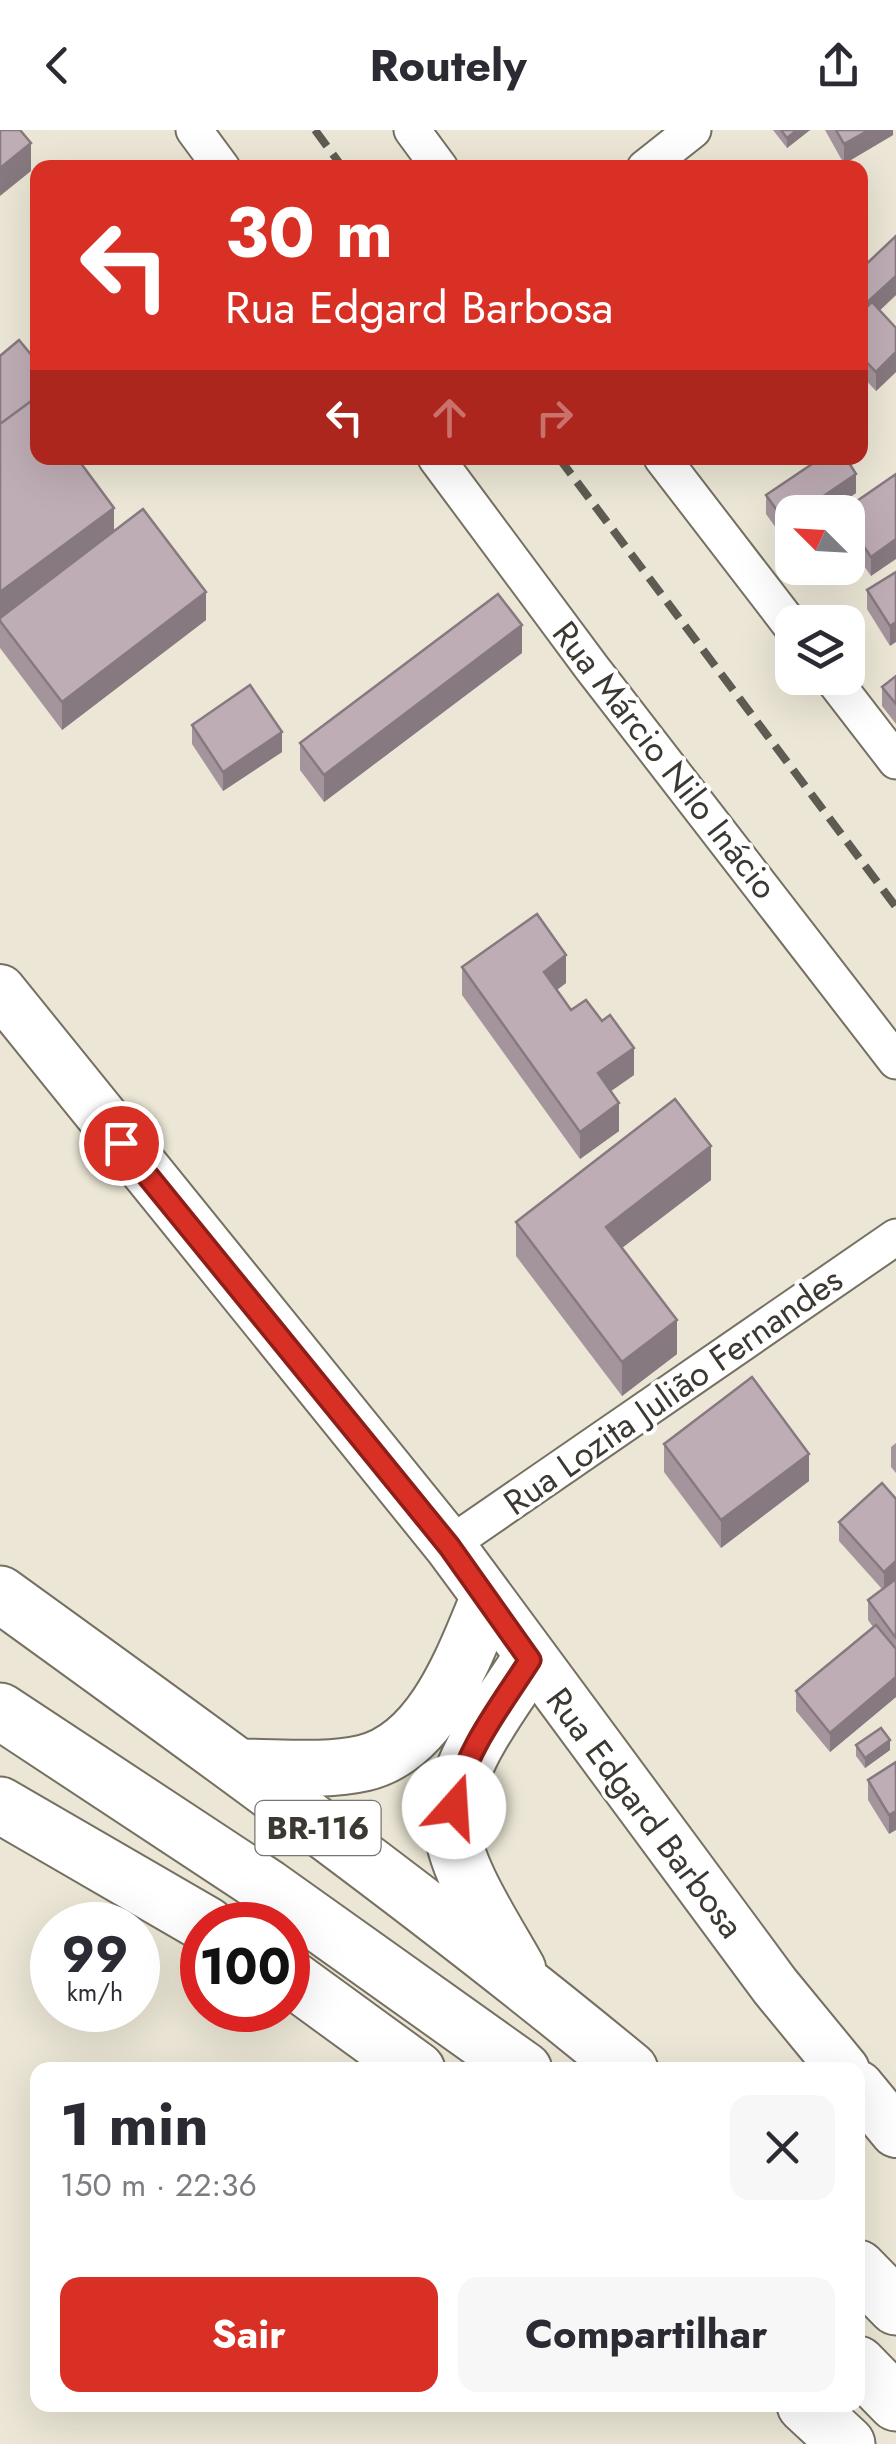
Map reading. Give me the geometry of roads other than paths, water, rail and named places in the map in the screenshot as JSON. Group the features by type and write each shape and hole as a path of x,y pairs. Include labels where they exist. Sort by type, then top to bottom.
{"main road":[{"name":"BR-116","path":"0,1594 240,1767 524,1982 620,2062"},
{"path":"240,1767 337,1767 367,1762 392,1752 424,1723 443,1694 487,1602"},
{"path":"524,1982 468,1875 452,1827 458,1786 530,1660"},
{"name":"BR-116","path":"0,1711 267,1887 513,2062"},
{"path":"0,1805 180,1909"},
{"path":"310,1992 406,2062"},
{"path":"865,2275 896,2307"},
{"path":"865,2371 896,2403"},
{"path":"813,2412 847,2444"}],"street":[{"path":"194,130 216,160"},
{"path":"412,130 434,160"},
{"path":"655,160 693,130"},
{"name":"Rua Márcio Nilo Inácio","path":"441,465 592,668 896,1061"},
{"path":"667,465 775,605"},
{"path":"845,695 896,761"},
{"name":"Rua Edgard Barbosa","path":"0,990 449,1546 774,1986 837,2062"},
{"name":"Rua Lozita Julião Fernandes","path":"449,1546 896,1237"},
{"path":"865,2094 896,2132"}],"railway":[{"path":"315,130 337,160"},
{"path":"564,465 896,907"}]}
